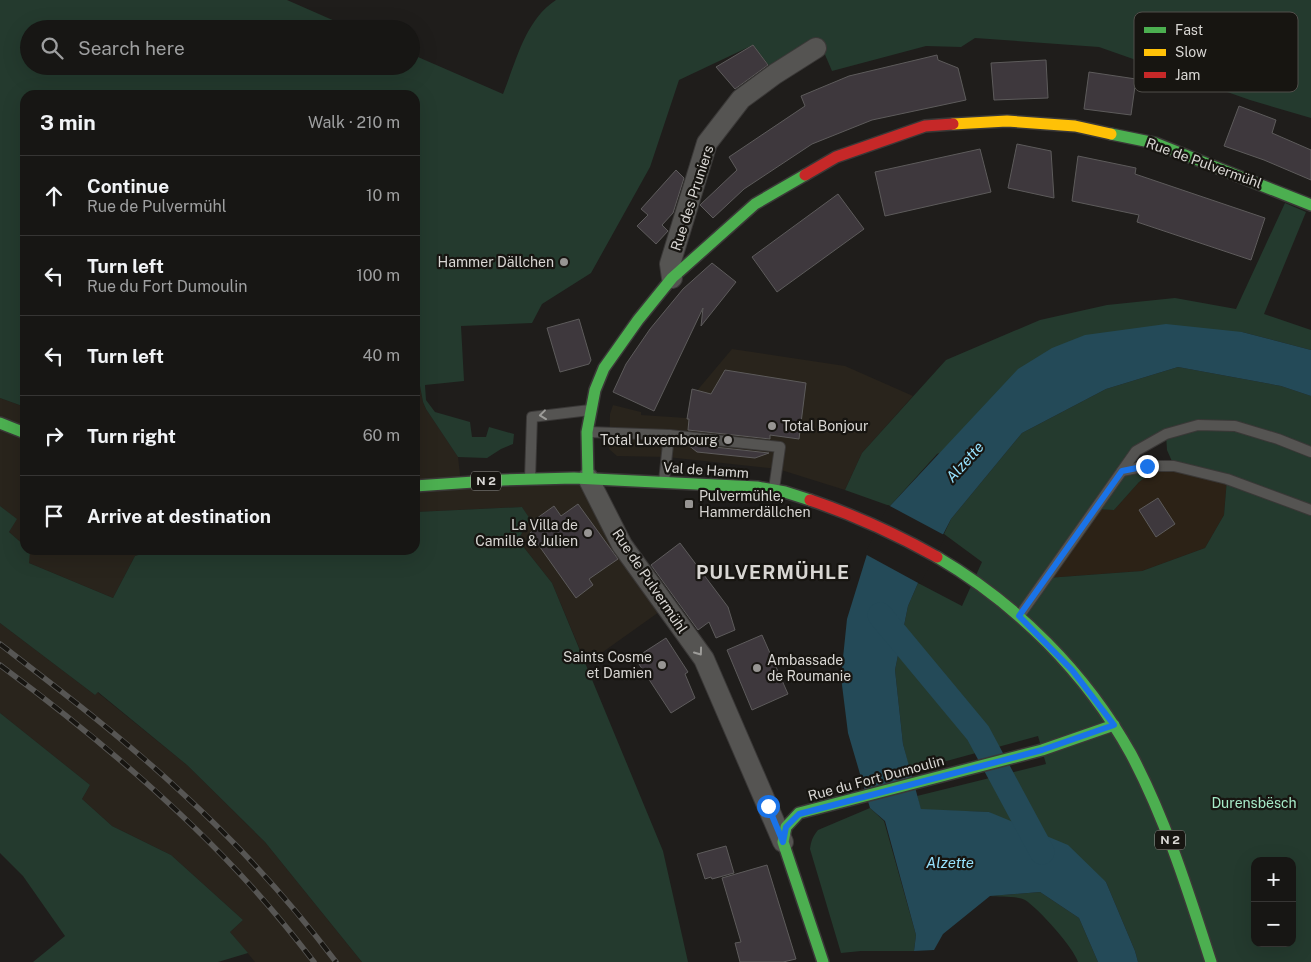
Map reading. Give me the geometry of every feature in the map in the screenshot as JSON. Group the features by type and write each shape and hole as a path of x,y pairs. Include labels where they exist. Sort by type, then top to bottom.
{"street":[{"name":"Rue des Pruniers","path":"672,278 670,264 707,143 741,99 775,74 816,48"},
{"name":"Rue de Pulvermühl","path":"783,842 704,659 622,545 588,478 587,432 595,390 604,368 638,320 672,278 754,204 836,157 925,126 1007,121 1075,126 1154,143 1311,205"},
{"path":"0,423 20,431"},
{"name":"Val de Hamm","path":"420,486 530,479 588,478 774,490 837,509 885,529 931,552 975,580 1019,616"},
{"name":"N 2","path":"1019,616 1072,670 1114,725 1130,752 1158,809 1170,839 1211,962"},
{"name":"Rue du Fort Dumoulin","path":"783,842 786,827 799,814 1042,750 1114,725"},
{"path":"783,842 823,962"}],"lane":[{"path":"530,479 532,417 591,409"},
{"path":"1019,616 1136,451 1166,434 1198,425 1235,426 1278,439 1311,452"},
{"path":"587,432 669,434 780,447 774,490"},
{"path":"664,482 669,434"},
{"path":"1122,471 1147,466 1174,466 1227,479 1311,510"}],"shaded area":[{"path":"732,349 845,366 913,396 862,453 845,490 778,469 667,457 617,456 609,449 610,414 613,405 641,412 641,415 687,418 690,399"},
{"path":"420,386 426,409 458,457 461,483 588,478 666,607 586,664 552,583 518,540 530,520 522,507 420,512"},
{"path":"0,398 20,405 20,542 9,532 16,519 0,506"},
{"path":"1163,465 1227,479 1224,515 1205,548 1142,571 1046,578 1095,509 1114,510 1139,482"},
{"path":"29,555 138,555 135,556 113,598 29,563"},
{"path":"0,623 95,695 97,692 187,765 265,842 362,962 255,962 230,932 243,920 171,855 112,826 82,799 90,785 0,713"}],"green space":[{"path":"0,0 287,0 333,20 20,20 20,75 420,75 420,58 503,94 517,55 529,30 545,8 556,0 1311,0 1311,118 1227,92 1298,92 1298,12 1134,12 1134,59 1099,47 975,38 961,47 926,46 832,71 820,43 771,68 753,45 679,80 650,167 591,273 542,304 532,323 461,326 464,381 425,385 426,400 435,412 470,422 472,437 486,437 489,427 514,434 513,444 487,458 458,457 426,409 420,386 420,90 20,90 20,405 0,398"},
{"path":"1285,203 1306,212 1264,314 1311,330 1311,350 1242,332 937,454 890,506 845,490 862,453 946,360 1040,320 1107,305 1175,298 1236,309"},
{"name":"Durensbësch","path":"1178,367 1281,386 1311,396 1311,962 1138,962 1106,882 989,812 921,810 917,796 1046,764 1038,736 910,771 903,744 895,670 908,606 918,583 962,606 982,562 944,534 951,519 1022,433 1106,389","holes":["1166,434 1167,450 1174,466 1227,479 1224,515 1205,548 1142,571 1047,578 1095,509 1114,510 1139,482 1163,465 1122,471 1136,451"]},
{"path":"0,506 17,519 9,532 20,542 20,555 30,555 29,563 113,598 135,556 138,555 420,555 420,512 522,507 530,519 518,540 552,583 663,851 688,962 362,962 265,842 187,765 98,692 95,695 0,623"},
{"path":"0,713 90,785 82,799 112,826 171,855 243,920 230,932 248,953 218,962 33,962 65,936 23,876 0,853"},
{"path":"870,808 884,821 916,935 914,951 841,953 810,846 818,830"},
{"path":"1040,892 1079,918 1098,962 1078,962 1055,929 1025,900 1013,897 990,896"}],"water":[{"name":"Alzette","path":"1166,324 1242,332 1311,350 1311,396 1281,386 1178,367 1106,389 1022,433 951,519 908,606 895,670 903,744 921,809 989,812 1068,845 1106,882 1138,962 1098,962 1079,918 1040,892 990,896 943,934 934,950 914,951 916,935 885,821 870,808 848,733 841,677 847,619 868,551 890,506 1018,369 1052,348 1085,335"}],"pier":[{"path":"888,505 946,536 920,584 865,554"}],"building":[{"path":"753,45 768,65 735,89 716,67"},
{"path":"937,55 938,60 958,68 966,100 872,120 812,144 744,189 713,218 700,205 737,170 729,157 805,106 801,96 849,76"},
{"path":"1046,60 1048,98 994,100 991,63"},
{"path":"1089,72 1134,79 1131,115 1084,109"},
{"path":"1239,106 1276,120 1272,133 1311,150 1311,180 1264,160 1224,146"},
{"path":"1017,144 1051,151 1054,198 1008,188"},
{"path":"980,149 991,192 885,216 875,172"},
{"path":"1078,156 1136,168 1135,174 1265,218 1251,260 1137,222 1139,215 1072,201"},
{"path":"676,170 684,178 673,213 662,225 668,231 656,244 637,226 648,215 641,209"},
{"path":"838,194 864,229 777,292 752,257"},
{"path":"712,263 736,282 701,326 703,308 654,411 613,392 626,364 650,329 683,289"},
{"path":"579,319 591,360 589,364 560,372 547,328"},
{"path":"725,370 806,383 799,439 770,435 770,439 688,430 689,419 687,419 692,389 711,394"},
{"path":"687,444 769,453 755,458 697,452"},
{"path":"1158,498 1175,524 1156,537 1139,510"},
{"path":"578,504 618,559 589,579 593,585 576,598 530,533 538,527 533,521 554,506 561,516"},
{"path":"680,543 728,607 735,630 716,638 709,622 698,630 651,565"},
{"path":"762,635 788,694 752,710 727,650"},
{"name":"Saints Cosme et Damien","path":"666,638 688,672 685,674 695,698 671,713 635,658"},
{"path":"726,846 734,873 705,879 697,854"},
{"path":"767,865 796,959 783,962 740,962 735,943 741,942 722,878"}],"waterway":[{"path":"880,615 978,733 1042,852"}],"railway":[{"path":"0,644 114,734 201,811 281,895 336,962"},
{"path":"0,665 99,742 193,826 259,895 314,962"}],"traffic: fast":[{"path":"1111,134 1155,143 1311,205"},
{"path":"588,478 587,432 595,390 604,368 638,320 672,278 755,204 805,175"},
{"path":"0,423 20,431"},
{"path":"420,486 503,480 574,478 757,487 785,492 810,500"},
{"path":"937,557 995,596 1022,619 1071,668 1113,724 1144,779 1166,830 1211,962"},
{"path":"823,962 783,842 786,827 799,813 1042,750 1114,725"}],"traffic: slow":[{"path":"953,124 1007,121 1075,126 1111,134"}],"traffic: jam":[{"path":"805,175 836,157 925,126 953,124"},
{"path":"810,500 875,526 937,557"}],"place":[{"name":"Hammer Dällchen","path":"564,262"},
{"name":"Total Bonjour","path":"772,426"},
{"name":"Total Luxembourg","path":"728,440"},
{"name":"Pulvermühle, Hammerdällchen","path":"689,504"},
{"name":"La Villa de Camille & Julien","path":"588,533"},
{"name":"Saints Cosme et Damien","path":"662,665"},
{"name":"Ambassade de Roumanie","path":"757,668"}],"district":[{"name":"PULVERMÜHLE","path":"773,572"}],"route":[{"path":"768,806 783,842 786,827 799,814 1042,750 1114,725 1072,670 1019,616 1122,471 1147,466"}]}
